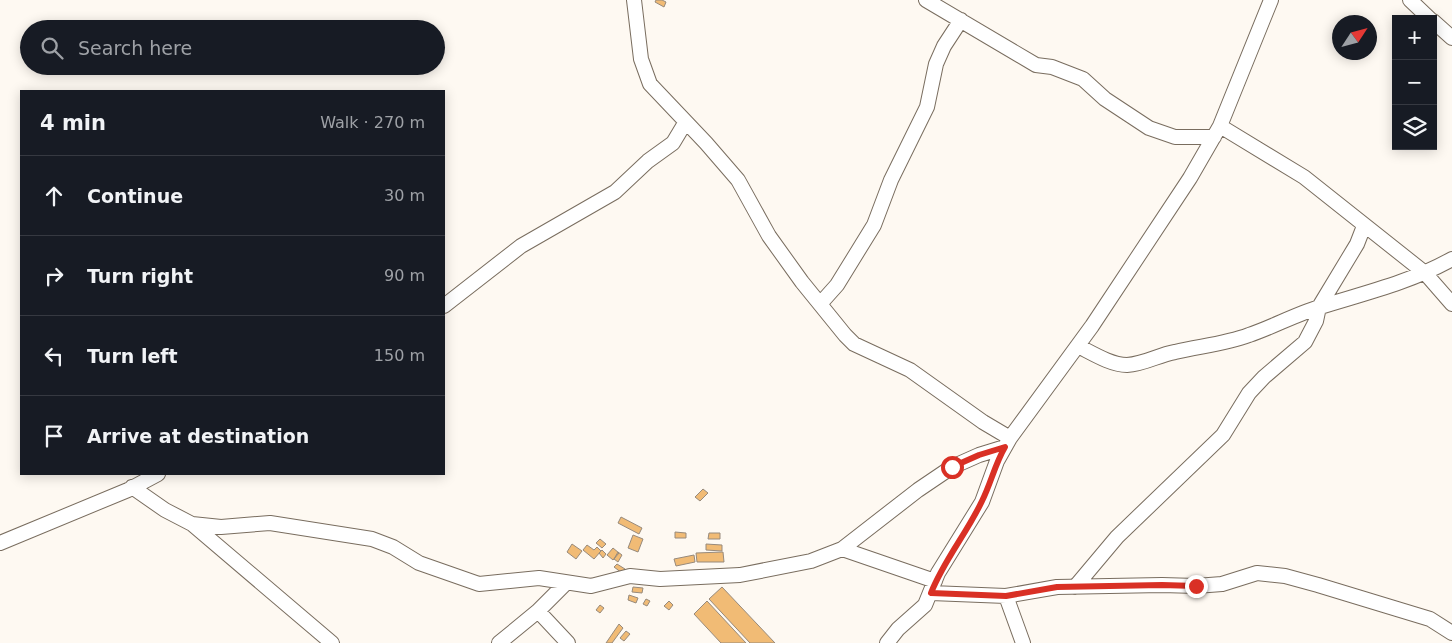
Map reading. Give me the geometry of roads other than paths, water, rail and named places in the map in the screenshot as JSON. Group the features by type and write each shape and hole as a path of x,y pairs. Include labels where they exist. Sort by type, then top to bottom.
{"street":[{"path":"634,0 637,38 644,71 650,84 738,180 769,236 820,304 854,344 910,370 984,422 1008,443"},
{"path":"926,0 1036,65 1052,67 1083,79 1105,99 1149,128 1175,137 1217,131 1304,176 1425,273 1452,304"},
{"path":"887,643 898,629 925,605 933,587 982,502 997,461 1008,443 1078,346 1190,178 1217,131 1272,0"},
{"path":"1410,0 1426,15"},
{"path":"820,304 837,285 874,225 895,172 927,107 936,64 944,46 961,20"},
{"path":"1437,24 1452,38"},
{"path":"445,305 521,246 615,192 648,161 673,143 685,123"},
{"path":"1075,587 1117,537 1223,435 1249,394 1264,377 1305,342 1316,322 1319,307 1357,244 1364,226"},
{"path":"1078,346 1101,357 1125,365 1146,363 1174,352 1216,345 1247,336 1319,307 1344,302 1425,273 1452,259"},
{"path":"192,524 221,527 270,524 372,539 393,547 419,563 479,584 539,578 566,584 591,586 630,576 660,578 740,575 811,561 842,548 918,490 952,467 1008,443"},
{"path":"0,543 156,475"},
{"path":"132,487 165,510 192,524 332,643"},
{"path":"842,548 933,587 1006,596 1057,587 1196,586 1222,584 1257,573 1285,576 1430,619 1452,633"},
{"path":"499,643 538,612 566,584"},
{"path":"1006,596 1023,643"},
{"path":"538,612 568,643"}]}
